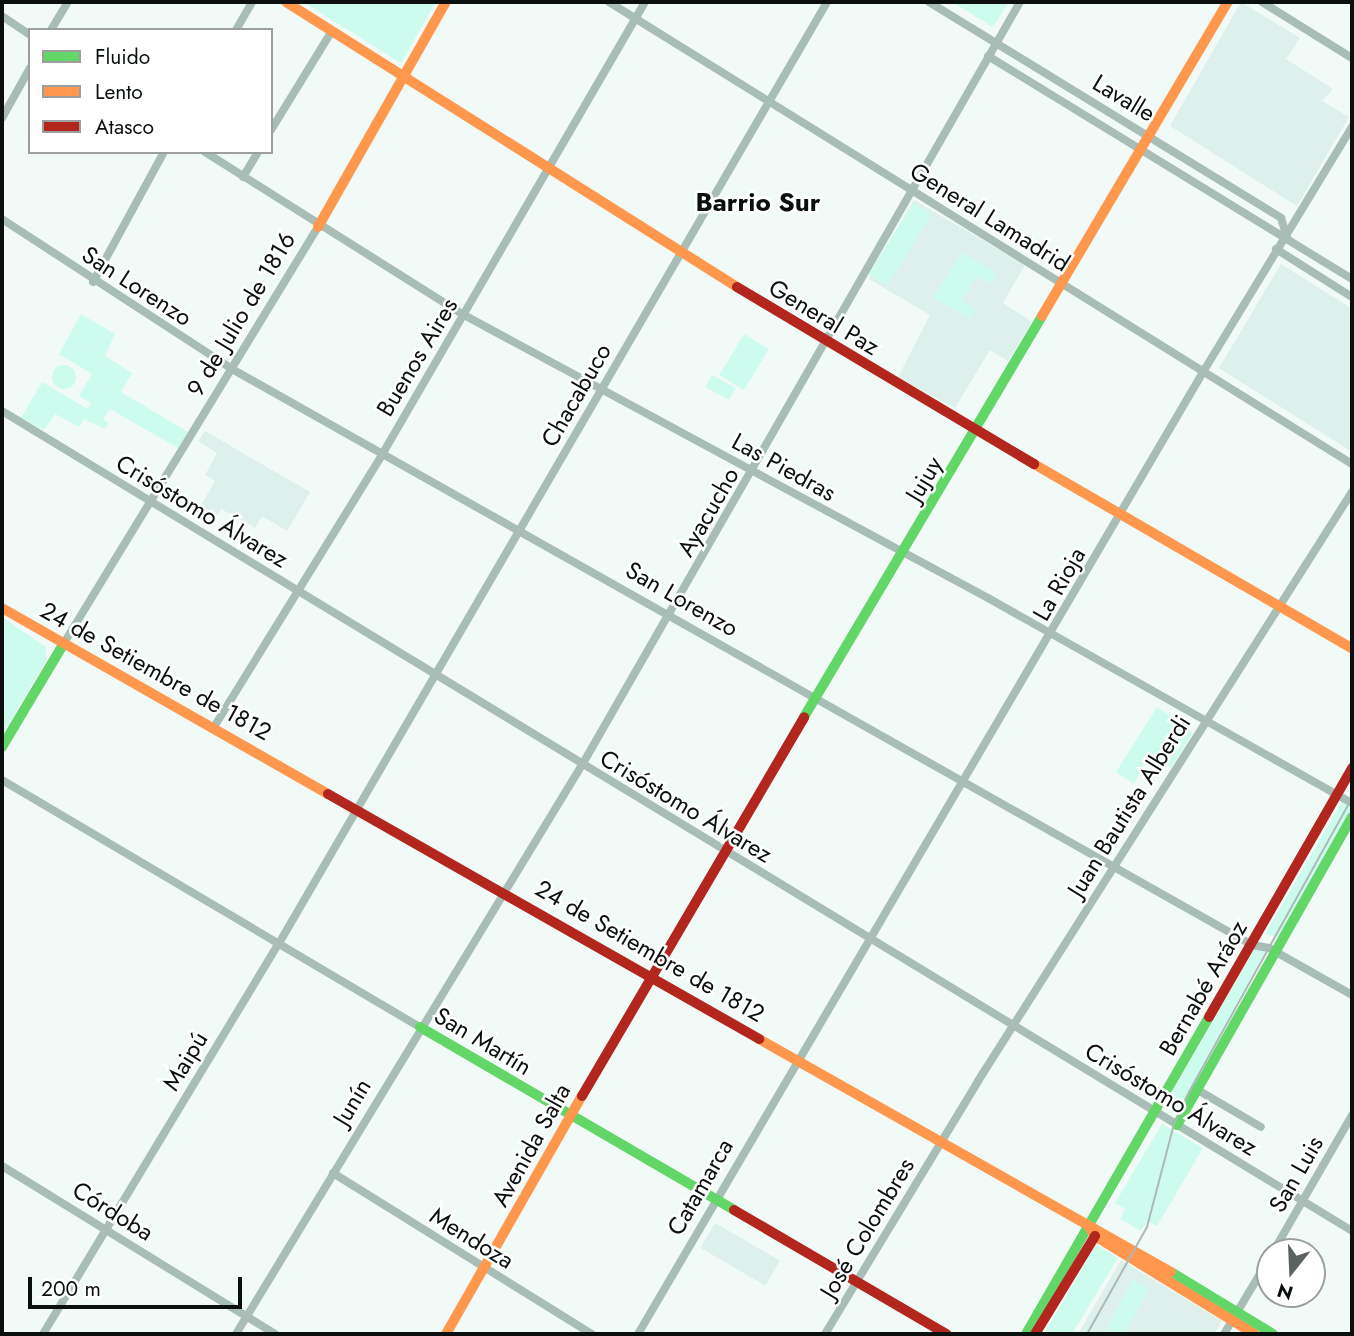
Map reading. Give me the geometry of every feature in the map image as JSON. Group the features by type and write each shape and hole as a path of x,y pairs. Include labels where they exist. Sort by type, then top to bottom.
{"street":[{"path":"52,28 68,2"},
{"path":"237,28 252,2"},
{"name":"General Paz","path":"286,2 680,254 825,343 1352,648"},
{"name":"9 de Julio de 1816","path":"64,643 318,227 446,2"},
{"name":"General Lamadrid","path":"608,2 1352,464"},
{"name":"Buenos Aires","path":"214,727 383,453 645,2"},
{"name":"Chacabuco","path":"359,807 827,2"},
{"name":"Lavalle","path":"929,2 1281,218 1287,238"},
{"name":"Ayacucho","path":"503,890 582,765 754,472 1020,2"},
{"name":"Jujuy","path":"651,975 976,432 1228,2"},
{"path":"1262,2 1352,58"},
{"path":"2,16 28,34"},
{"path":"273,127 332,31"},
{"name":"Lavalle","path":"988,56 1352,279"},
{"path":"2,118 28,72"},
{"name":"La Rioja","path":"797,1060 962,781 1052,636 1276,249 1287,238 1351,132"},
{"path":"93,282 163,154"},
{"name":"Las Piedras","path":"208,154 318,227 464,315 1352,803"},
{"path":"243,177 257,154"},
{"name":"San Lorenzo","path":"2,219 93,282 232,369 1252,945 1275,951 1352,995"},
{"path":"1276,249 1352,297"},
{"name":"Crisóstomo Álvarez","path":"2,411 1352,1231"},
{"name":"Juan Bautista Alberdi","path":"942,1143 1013,1025 1352,492"},
{"name":"24 de Setiembre de 1812","path":"2,608 359,807 942,1143 1235,1317 1273,1334"},
{"path":"2,747 64,643"},
{"name":"Bernabé Aráoz","path":"1092,1232 1156,1113 1352,768"},
{"name":"San Martín","path":"2,780 571,1117 946,1334"},
{"name":"Maipú","path":"43,1334 359,807"},
{"name":"Bernabé Aráoz","path":"1177,1125 1352,817"},
{"name":"Junín","path":"236,1334 503,890"},
{"name":"Avenida Salta","path":"446,1334 651,975"},
{"name":"Catamarca","path":"638,1334 797,1060"},
{"path":"1196,1088 1261,1127"},
{"name":"San Luis","path":"1281,1238 1352,1115"},
{"name":"José Colombres","path":"825,1334 942,1143"},
{"name":"Córdoba","path":"2,1166 275,1334"},
{"name":"Mendoza","path":"333,1173 592,1334"},
{"path":"1026,1334 1092,1232"},
{"path":"1035,1334 1092,1232"},
{"path":"1224,1334 1256,1281"},
{"name":"24 de Setiembre de 1812","path":"1235,1317 1254,1334"}],"shaded area":[{"path":"1241,2 1300,38 1286,59 1333,89 1322,101 1349,117 1297,206 1170,126"},
{"path":"914,200 1025,265 1003,303 1032,322 1008,361 990,350 955,408 898,377 930,315 869,279"},
{"path":"1281,264 1352,309 1352,452 1219,368"},
{"path":"205,431 310,492 287,531 262,516 255,528 221,509 216,517 200,507 215,481 205,475 217,453 198,441"},
{"path":"715,1223 780,1260 765,1286 700,1248"},
{"path":"1121,1260 1222,1321 1214,1334 1078,1334"}],"green space":[{"path":"303,2 436,2 401,63"},
{"path":"952,2 1009,2 993,27"},
{"path":"913,203 932,215 887,286 868,274"},
{"path":"961,252 997,273 992,284 976,277 962,300 976,309 971,319 933,298"},
{"path":"81,314 115,334 105,356 132,373 121,392 188,432 178,448 110,409 103,419 109,423 105,429 84,419 79,427 55,414 44,430 21,418 42,382 88,409 91,403 79,396 92,374 59,354"},
{"path":"744,334 769,349 744,390 719,375"},
{"path":"64,365 72,369 76,377 72,385 64,389 56,385 52,377 56,369"},
{"path":"712,375 736,388 729,400 705,387"},
{"path":"2,617 46,647 46,660 2,734"},
{"path":"1157,707 1187,726 1192,734 1171,768 1149,754 1134,784 1116,772"},
{"path":"1343,800 1352,809 1279,937 1265,934"},
{"path":"1258,943 1269,945 1176,1115 1164,1107"},
{"path":"1162,1124 1203,1148 1157,1226 1147,1221 1141,1231 1120,1219 1125,1209 1115,1203"},
{"path":"1096,1245 1118,1258 1072,1334 1044,1334"},
{"path":"1133,1279 1149,1289 1124,1334 1104,1334"}],"railway":[{"path":"1087,1334 1147,1227 1174,1124 1189,1092 1352,798"}],"traffic: fast":[{"path":"804,717 1042,316"},
{"path":"2,747 64,643"},
{"path":"1177,1125 1352,817"},
{"path":"1026,1334 1209,1017"},
{"path":"420,1027 734,1210"},
{"path":"1171,1272 1273,1334"}],"traffic: slow":[{"path":"286,2 737,287"},
{"path":"318,227 446,2"},
{"path":"1042,316 1228,2"},
{"path":"1034,464 1352,648"},
{"path":"2,608 328,794"},
{"path":"759,1039 1171,1272"},
{"path":"446,1334 582,1096"},
{"path":"1089,1227 1095,1236 1254,1334"}],"traffic: jam":[{"path":"737,287 1034,464"},
{"path":"582,1096 804,717"},
{"path":"1209,1017 1352,768"},
{"path":"328,794 759,1039"},
{"path":"734,1210 946,1334"},
{"path":"1035,1334 1095,1236"}],"district":[{"name":"Barrio Sur","path":"758,203"}]}
